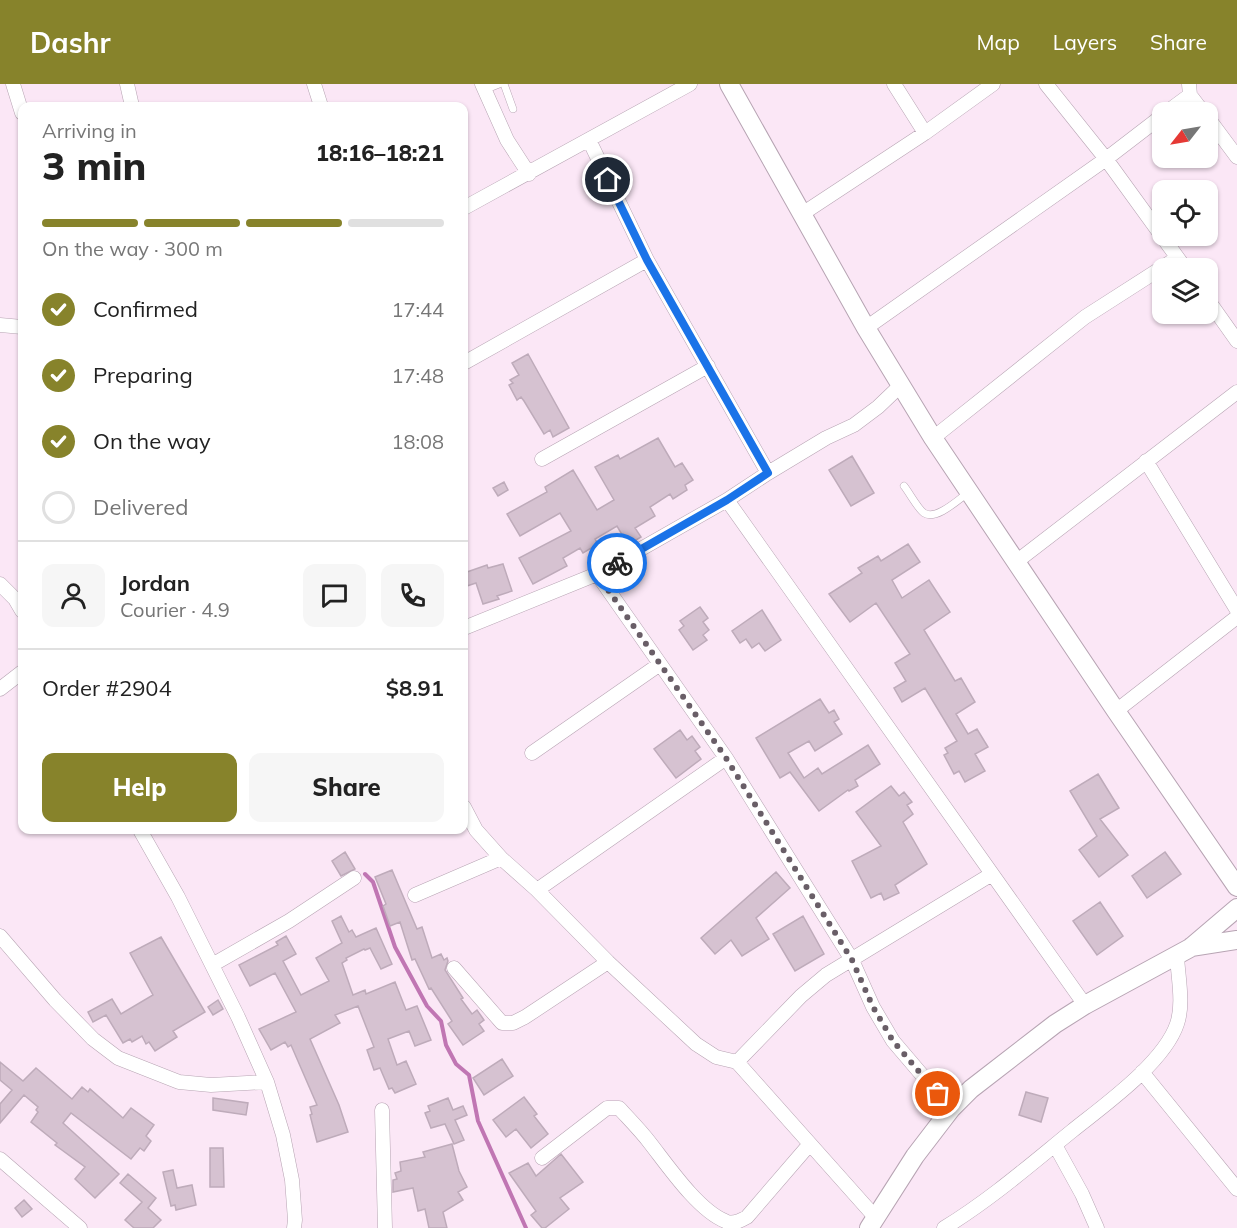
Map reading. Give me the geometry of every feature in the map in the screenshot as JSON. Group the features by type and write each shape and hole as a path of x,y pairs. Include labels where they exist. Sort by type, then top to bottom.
{"street":[{"path":"13,84 19,102"},
{"path":"127,84 131,102"},
{"path":"314,84 320,102"},
{"path":"468,206 690,84"},
{"path":"729,84 900,386 1116,711 1237,887"},
{"path":"894,84 925,133"},
{"path":"802,214 925,133 993,84"},
{"path":"1046,84 1106,159 1177,258"},
{"path":"483,87 507,140 528,174"},
{"path":"1177,102 1190,90"},
{"path":"866,328 1106,159 1152,124"},
{"path":"1218,131 1236,154"},
{"path":"589,141 647,260 768,473"},
{"path":"468,361 647,260"},
{"path":"933,438 1085,317 1152,279"},
{"path":"1218,314 1237,341"},
{"path":"1,328 18,328"},
{"path":"542,459 708,366"},
{"path":"468,626 597,574 727,500 825,438 854,425 900,386"},
{"path":"1016,562 1237,392"},
{"path":"1146,461 1237,610"},
{"path":"727,500 1085,1005"},
{"path":"597,574 726,758 852,960 873,1007 893,1041 951,1109"},
{"path":"0,585 18,599"},
{"path":"1116,711 1237,617"},
{"path":"531,753 660,664"},
{"path":"0,689 18,675"},
{"path":"537,890 726,758"},
{"path":"468,815 476,830 501,858 696,1044 716,1057 737,1062 809,1145 872,1223 915,1156 951,1109 991,1072 1055,1024 1085,1005 1183,952 1237,908"},
{"path":"142,834 178,897 267,1082 283,1135 292,1180 296,1220 294,1228"},
{"path":"415,895 501,858"},
{"path":"737,1062 801,996 826,975 992,874"},
{"path":"212,965 289,921 354,878"},
{"path":"0,936 55,1000 93,1039 117,1058 179,1082 211,1085 267,1082"},
{"path":"1183,952 1237,940"},
{"path":"944,1228 1003,1189 1142,1072 1156,1057 1177,1025 1183,952"},
{"path":"454,968 502,1023 513,1023 608,962"},
{"path":"1142,1072 1237,1189"},
{"path":"542,1158 607,1108 619,1108 649,1141 681,1184 711,1213 733,1225 747,1217 809,1145"},
{"path":"382,1110 385,1228"},
{"path":"1055,1145 1082,1194 1097,1228"},
{"path":"0,1159 80,1228"}],"lane":[{"path":"483,87 499,84"},
{"path":"504,84 513,109"},
{"path":"904,486 924,513 932,515 940,513 969,492"}],"building":[{"path":"528,354 569,428 553,437 550,430 544,434 524,401 521,397 517,400 509,385 513,383 510,380 519,375 512,363"},
{"path":"658,438 675,467 682,463 693,480 685,485 687,490 673,499 670,494 650,507 655,516 635,528 641,537 628,545 617,526 595,539 598,544 583,553 580,548 563,558 567,566 533,584 519,558 571,531 560,513 520,536 507,514 547,492 545,487 573,470 597,510 614,500 595,467 618,455 620,459"},
{"path":"852,456 874,493 851,506 829,470"},
{"path":"504,482 508,490 498,496 493,488"},
{"path":"908,544 920,562 892,580 902,598 929,580 950,612 924,630 955,681 961,678 975,702 956,714 968,734 977,729 988,747 975,754 985,771 965,782 959,771 954,774 944,755 948,753 945,748 957,741 925,688 902,702 894,688 906,681 895,663 910,654 876,603 850,622 829,594 862,573 858,568 878,556 881,561"},
{"path":"503,564 512,591 497,596 499,599 483,604 476,583 468,586 468,572 487,565 488,568"},
{"path":"700,607 708,618 703,622 709,630 703,635 707,640 693,650 679,630 684,626 680,621"},
{"path":"762,610 781,640 765,651 759,643 752,648 746,639 740,643 732,631"},
{"path":"820,699 829,713 834,710 839,719 834,722 842,734 815,751 809,741 788,753 804,778 818,768 822,774 868,745 880,764 855,780 858,786 848,790 819,811 790,772 780,778 756,738"},
{"path":"680,730 687,740 692,736 700,747 695,751 701,759 676,778 654,749"},
{"path":"1098,774 1119,808 1100,819 1128,855 1099,877 1079,850 1097,836 1070,791"},
{"path":"891,786 899,796 904,792 912,802 907,805 913,814 903,822 927,864 895,885 899,893 884,900 881,893 871,898 852,861 881,846 856,812"},
{"path":"345,852 355,869 341,876 332,861"},
{"path":"1165,852 1181,874 1147,898 1132,876"},
{"path":"392,870 417,929 422,927 432,958 441,954 444,960 447,958 445,970 463,998 461,999 472,1014 477,1010 484,1020 479,1024 484,1031 463,1045 448,1024 452,1021 431,988 429,989 415,959 412,960 400,922 390,926 383,906 386,904 375,877"},
{"path":"776,872 790,888 756,918 769,939 742,956 731,940 715,954 701,938"},
{"path":"1100,902 1123,936 1097,955 1073,921"},
{"path":"341,916 349,932 352,930 356,937 376,928 392,964 381,969 370,948 346,958 347,960 342,963 353,995 365,990 366,994 395,982 406,1010 417,1006 431,1040 415,1046 409,1031 388,1039 397,1065 406,1061 416,1084 395,1093 392,1088 389,1089 380,1068 374,1070 367,1050 374,1047 358,1006 335,1015 340,1023 310,1039 339,1105 348,1132 317,1142 310,1107 317,1105 291,1045 288,1047 285,1042 271,1050 259,1029 296,1012 275,973 250,986 239,965 278,945 276,942 286,936 296,954 283,961 301,995 329,981 316,958 342,943 332,921"},
{"path":"803,916 824,954 795,971 773,934"},
{"path":"161,937 205,1012 173,1031 177,1037 155,1051 149,1042 146,1044 142,1036 132,1042 130,1039 123,1043 106,1015 93,1022 88,1012 112,999 121,1014 153,995 130,953"},
{"path":"218,1000 223,1009 213,1015 208,1007"},
{"path":"502,1059 513,1076 484,1095 473,1078"},
{"path":"0,1062 23,1081 36,1068 72,1099 82,1087 88,1092 90,1089 123,1118 131,1108 154,1125 146,1136 151,1141 144,1151 140,1148 131,1159 71,1113 63,1123 119,1174 95,1198 75,1179 85,1167 55,1145 57,1143 31,1122 38,1112 36,1110 38,1107 24,1095 0,1123 0,1104 12,1090 0,1080"},
{"path":"1026,1092 1048,1098 1041,1122 1019,1115"},
{"path":"524,1097 537,1114 534,1116 548,1134 531,1148 516,1129 506,1137 493,1120"},
{"path":"213,1098 248,1103 246,1115 213,1110"},
{"path":"448,1098 453,1110 463,1106 467,1115 455,1120 464,1140 454,1144 445,1124 431,1128 425,1113 430,1111 428,1106"},
{"path":"452,1144 459,1171 467,1187 458,1192 463,1200 443,1212 447,1228 429,1228 425,1209 418,1211 413,1188 393,1192 393,1180 397,1179 395,1173 401,1171 400,1162 425,1157 423,1152"},
{"path":"210,1148 223,1148 224,1187 210,1187"},
{"path":"561,1154 583,1182 560,1198 569,1209 542,1228 531,1215 536,1211 509,1173 528,1163 536,1176"},
{"path":"173,1170 177,1188 192,1185 196,1205 176,1210 175,1205 171,1206 163,1172"},
{"path":"128,1174 156,1198 148,1208 161,1220 153,1228 134,1228 125,1220 142,1202 120,1183"},
{"path":"24,1200 32,1209 22,1217 15,1208"}],"waterway":[{"path":"365,874 373,882 395,947 427,1006 441,1021 446,1045 456,1064 469,1075 478,1121 526,1228"}],"way so far":[{"path":"617,563 597,574 726,758 852,960 873,1007 893,1041 938,1094"}],"route":[{"path":"608,180 647,260 768,473 727,500 617,563"}]}
